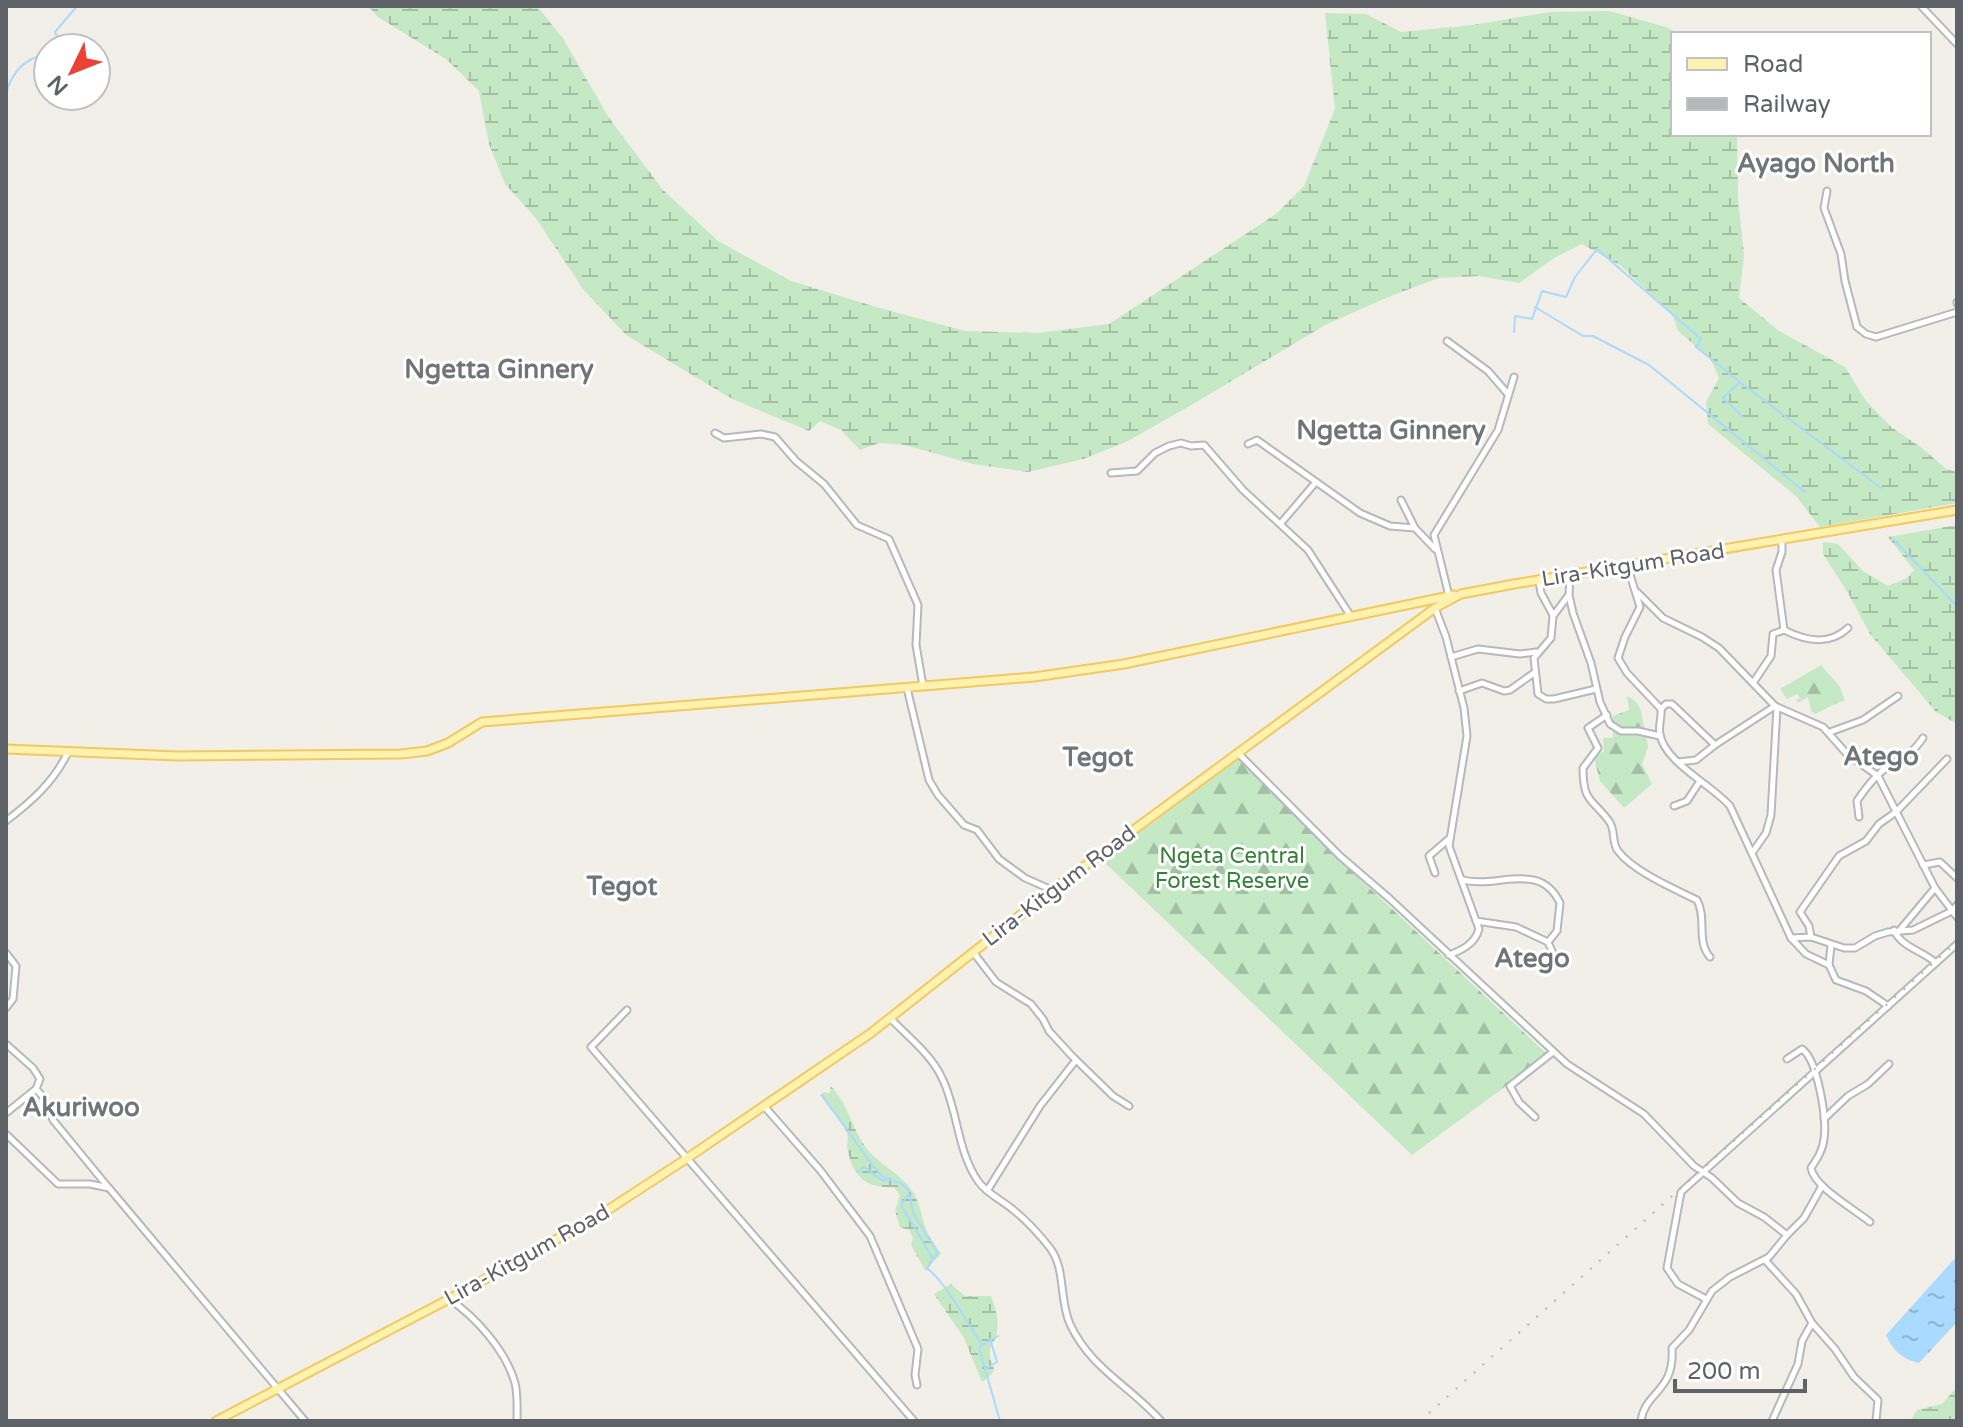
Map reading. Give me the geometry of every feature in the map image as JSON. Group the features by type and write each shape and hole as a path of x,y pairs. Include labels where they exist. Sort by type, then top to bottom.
{"main road":[{"name":"Lira-Kitgum Road","path":"216,1421 449,1299 600,1215 686,1159 890,1018 1052,890 1435,608 1461,594 1957,510"},
{"path":"6,749 178,756 401,754 438,747 482,722 500,719 606,714 1023,679 1124,664 1461,594"}],"street":[{"path":"1922,6 1957,44"},
{"path":"1827,191 1824,208 1841,254 1848,296 1861,331 1876,337 1957,312"},
{"path":"1447,341 1488,371 1508,394"},
{"path":"1449,596 1434,539 1436,531 1498,430 1514,377"},
{"path":"715,433 724,438 761,434 775,437 796,461 824,484 857,525 889,539 918,605 916,645 923,687"},
{"path":"1248,444 1257,440 1360,513 1380,522 1415,528"},
{"path":"1111,473 1137,471 1155,453 1169,446 1181,443 1204,445 1243,490 1308,550 1350,615"},
{"path":"1281,523 1316,482"},
{"path":"1401,500 1415,528 1438,553"},
{"path":"1782,541 1776,570 1784,630"},
{"path":"1627,564 1640,608 1618,658 1630,677 1661,709"},
{"path":"1570,574 1569,595 1596,689 1607,715 1616,730 1660,736"},
{"path":"1539,581 1541,593 1553,616"},
{"path":"1636,591 1663,618 1719,648 1776,707 1830,732 1847,754 1878,776 1935,888 1957,917"},
{"path":"1569,595 1553,616 1551,638 1537,652 1534,673 1538,694 1546,699 1596,689"},
{"path":"1435,608 1451,657 1467,736 1449,846 1479,929 1474,940 1462,950 1449,955"},
{"path":"1753,683 1771,656 1773,634 1784,630 1801,638 1828,640 1836,638 1848,628"},
{"path":"1451,657 1478,649 1520,654 1537,652"},
{"path":"1459,691 1482,683 1504,691 1510,690 1534,673"},
{"path":"907,688 929,780 938,795 964,825 977,830 999,859 1025,878 1052,890"},
{"path":"1830,732 1863,720 1898,696"},
{"path":"1715,745 1672,704 1666,704 1661,709 1660,736 1678,762 1730,806 1791,938 1806,954 1829,965 1839,982 1866,991 1888,1006"},
{"path":"1678,762 1696,760 1776,707"},
{"path":"1752,853 1766,833 1771,815 1776,707"},
{"path":"1607,715 1588,728 1598,748 1583,768 1585,791 1611,823 1619,853 1648,875 1700,904 1702,943 1710,957"},
{"path":"1859,817 1857,801 1887,767 1905,758 1923,738"},
{"path":"6,821 37,796 62,766 68,752"},
{"path":"1237,753 1340,856 1553,1052 1582,1077 1644,1114 1687,1160 1738,1203 1764,1217 1787,1235"},
{"path":"1811,937 1809,926 1800,912 1825,879 1833,862 1866,841 1879,824 1896,812 1947,759"},
{"path":"1674,806 1687,801 1700,781"},
{"path":"1435,873 1429,856 1451,837"},
{"path":"1923,865 1940,862 1956,875"},
{"path":"1462,879 1485,883 1515,877 1545,884 1560,903 1557,931 1548,942"},
{"path":"1896,930 1935,888"},
{"path":"1791,938 1811,937 1831,945 1855,948 1875,936 1896,930 1913,930 1952,911 1957,905"},
{"path":"1476,921 1516,927 1548,942 1555,958"},
{"path":"1896,930 1900,940 1936,963"},
{"path":"1706,1299 1678,1284 1667,1268 1678,1197 1702,1171 1957,944"},
{"path":"1829,965 1831,945"},
{"path":"972,951 996,982 1031,1004 1049,1031 1076,1060 1113,1096 1129,1106"},
{"path":"6,953 16,966 13,999 6,1008"},
{"path":"627,1010 591,1047 914,1421"},
{"path":"890,1018 939,1073 949,1097 959,1138 975,1176 987,1191 1013,1209 1053,1252 1065,1311 1090,1358 1130,1389 1161,1421"},
{"path":"6,1044 37,1073 40,1085 6,1113"},
{"path":"1787,1059 1802,1049 1809,1055 1816,1070 1824,1119 1824,1144 1810,1172 1822,1186 1870,1222"},
{"path":"1535,1117 1519,1102 1510,1086 1553,1052"},
{"path":"987,1191 1040,1106 1076,1060"},
{"path":"1824,1119 1889,1064"},
{"path":"36,1089 47,1103 53,1120 305,1421"},
{"path":"764,1106 820,1170 870,1236 918,1349 917,1385"},
{"path":"6,1134 58,1184 90,1184 109,1188"},
{"path":"1641,1421 1644,1411 1670,1375 1672,1348 1689,1330 1706,1299 1730,1277 1765,1260 1781,1245 1804,1218 1822,1186"},
{"path":"1765,1260 1796,1294 1812,1323 1854,1377 1878,1400 1876,1421"},
{"path":"449,1299 476,1322 507,1365 516,1390 517,1421"},
{"path":"1772,1421 1798,1364 1802,1341 1812,1323"}],"green space":[{"path":"368,6 537,6 564,40 609,118 663,190 718,241 791,281 876,307 965,331 1037,333 1109,324 1276,214 1304,186 1335,109 1325,13 1366,14 1401,32 1473,25 1550,12 1609,11 1666,27 1676,32 1671,32 1671,136 1737,136 1738,198 1744,255 1739,298 1779,331 1845,367 1866,401 1891,427 1946,469 1957,472 1957,503 1820,527 1796,496 1708,424 1706,402 1719,378 1710,358 1678,331 1673,315 1621,266 1582,244 1554,258 1519,283 1479,276 1439,278 1393,295 1327,324 1126,442 1083,459 1028,472 973,464 905,445 879,443 860,450 841,430 820,421 809,431 732,399 626,335 583,289 535,217 505,184 489,144 479,91 446,59 378,17"},
{"path":"1957,525 1957,724 1936,712 1870,634 1823,554 1823,542 1838,544 1863,571 1888,586 1907,578 1914,570 1888,537"},
{"path":"1821,665 1840,687 1845,701 1815,714 1811,711 1808,697 1798,703 1796,700 1800,698 1797,694 1787,699 1780,689"},
{"path":"1627,696 1636,702 1641,713 1645,728 1633,728 1634,732 1646,733 1648,747 1642,764 1652,784 1624,808 1600,781 1594,757 1604,751 1603,738 1613,738 1613,716 1629,710"},
{"name":"Ngeta Central Forest Reserve","path":"1239,759 1360,879 1548,1055 1412,1155 1102,860"},
{"path":"831,1086 842,1100 864,1145 908,1185 915,1196 926,1230 941,1254 925,1270 911,1245 913,1238 909,1230 900,1227 895,1211 900,1195 894,1187 870,1184 854,1169 847,1150 847,1133 820,1095 830,1093"},
{"path":"951,1284 965,1296 991,1296 995,1307 998,1328 990,1350 994,1370 982,1382 964,1338 934,1294"},
{"path":"1957,1387 1957,1421 1910,1421 1917,1410 1942,1404"}],"water":[{"path":"1957,1256 1957,1322 1919,1363 1903,1357 1886,1335"}],"waterway":[{"path":"55,32 77,6"},
{"path":"6,93 21,66 32,59"},
{"path":"1514,332 1515,316 1532,319 1542,291 1566,297 1575,277 1597,249 1701,339 1696,347 1740,382 1723,398 1743,417"},
{"path":"1535,307 1583,336 1593,336 1649,365 1805,492"},
{"path":"1741,383 1881,488"},
{"path":"1893,539 1957,606"},
{"path":"822,1095 873,1166 883,1177 902,1184 908,1190 914,1215 938,1253 933,1259"},
{"path":"857,1172 864,1167 883,1181 887,1179"},
{"path":"908,1195 901,1205 933,1259 927,1269 948,1292 982,1345 979,1348 1000,1421"},
{"path":"982,1345 998,1336"},
{"path":"986,1369 997,1362 990,1339"}],"railway":[{"path":"1420,1421 1957,942"}],"district":[{"name":"Ayago North","path":"1816,163"},
{"name":"Ngetta Ginnery","path":"499,369"},
{"name":"Ngetta Ginnery","path":"1391,430"},
{"name":"Atego","path":"1881,756"},
{"name":"Tegot","path":"1098,757"},
{"name":"Tegot","path":"622,886"},
{"name":"Atego","path":"1532,958"},
{"name":"Akuriwoo","path":"81,1107"}]}
